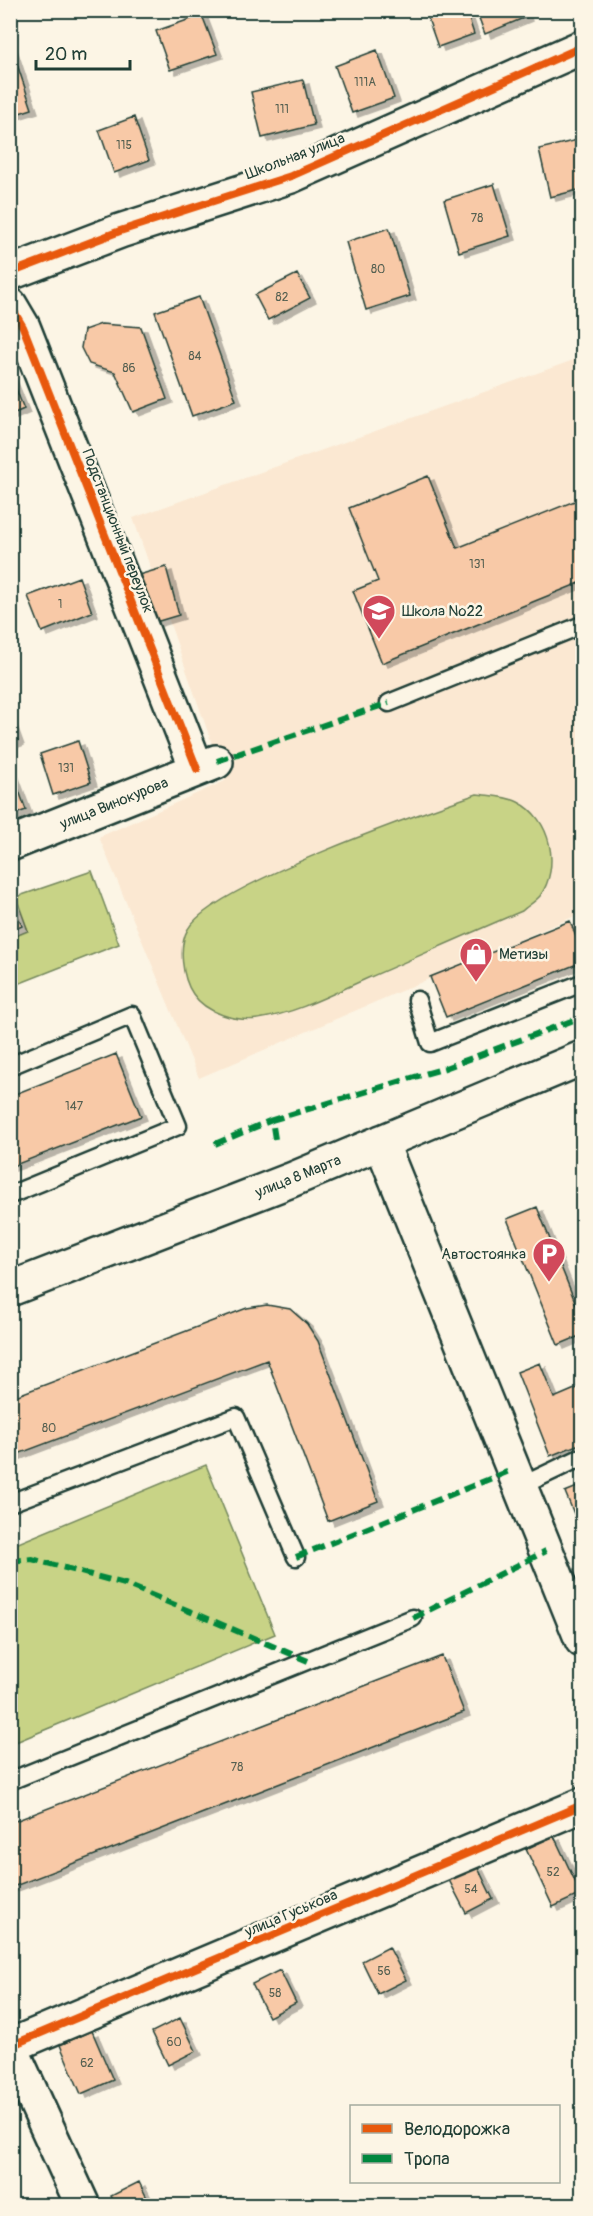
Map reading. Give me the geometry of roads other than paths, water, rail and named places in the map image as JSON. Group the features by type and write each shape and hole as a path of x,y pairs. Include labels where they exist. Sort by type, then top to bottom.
{"street":[{"name":"Школьная улица","path":"10,273 120,231 291,176 582,48"},
{"name":"Подстанционный переулок","path":"10,305 24,327 207,765"},
{"name":"улица Винокурова","path":"10,844 207,765"},
{"name":"улица 8 Марта","path":"10,1289 381,1142 582,1058"},
{"path":"381,1142 582,1640"},
{"name":"улица Гуськова","path":"10,2046 582,1805"},
{"path":"10,2046 83,2205"}],"lane":[{"path":"389,703 582,625"},
{"path":"417,1000 430,1043 582,983"},
{"path":"10,1066 132,1015 178,1126 10,1195"},
{"path":"10,1503 236,1417 296,1557"},
{"path":"519,1487 582,1457"},
{"path":"10,1781 413,1618"}],"place":[{"name":"Школа №22","path":"379,640"},
{"name":"Метизы","path":"476,983"},
{"name":"Автостоянка","path":"549,1283"}]}
